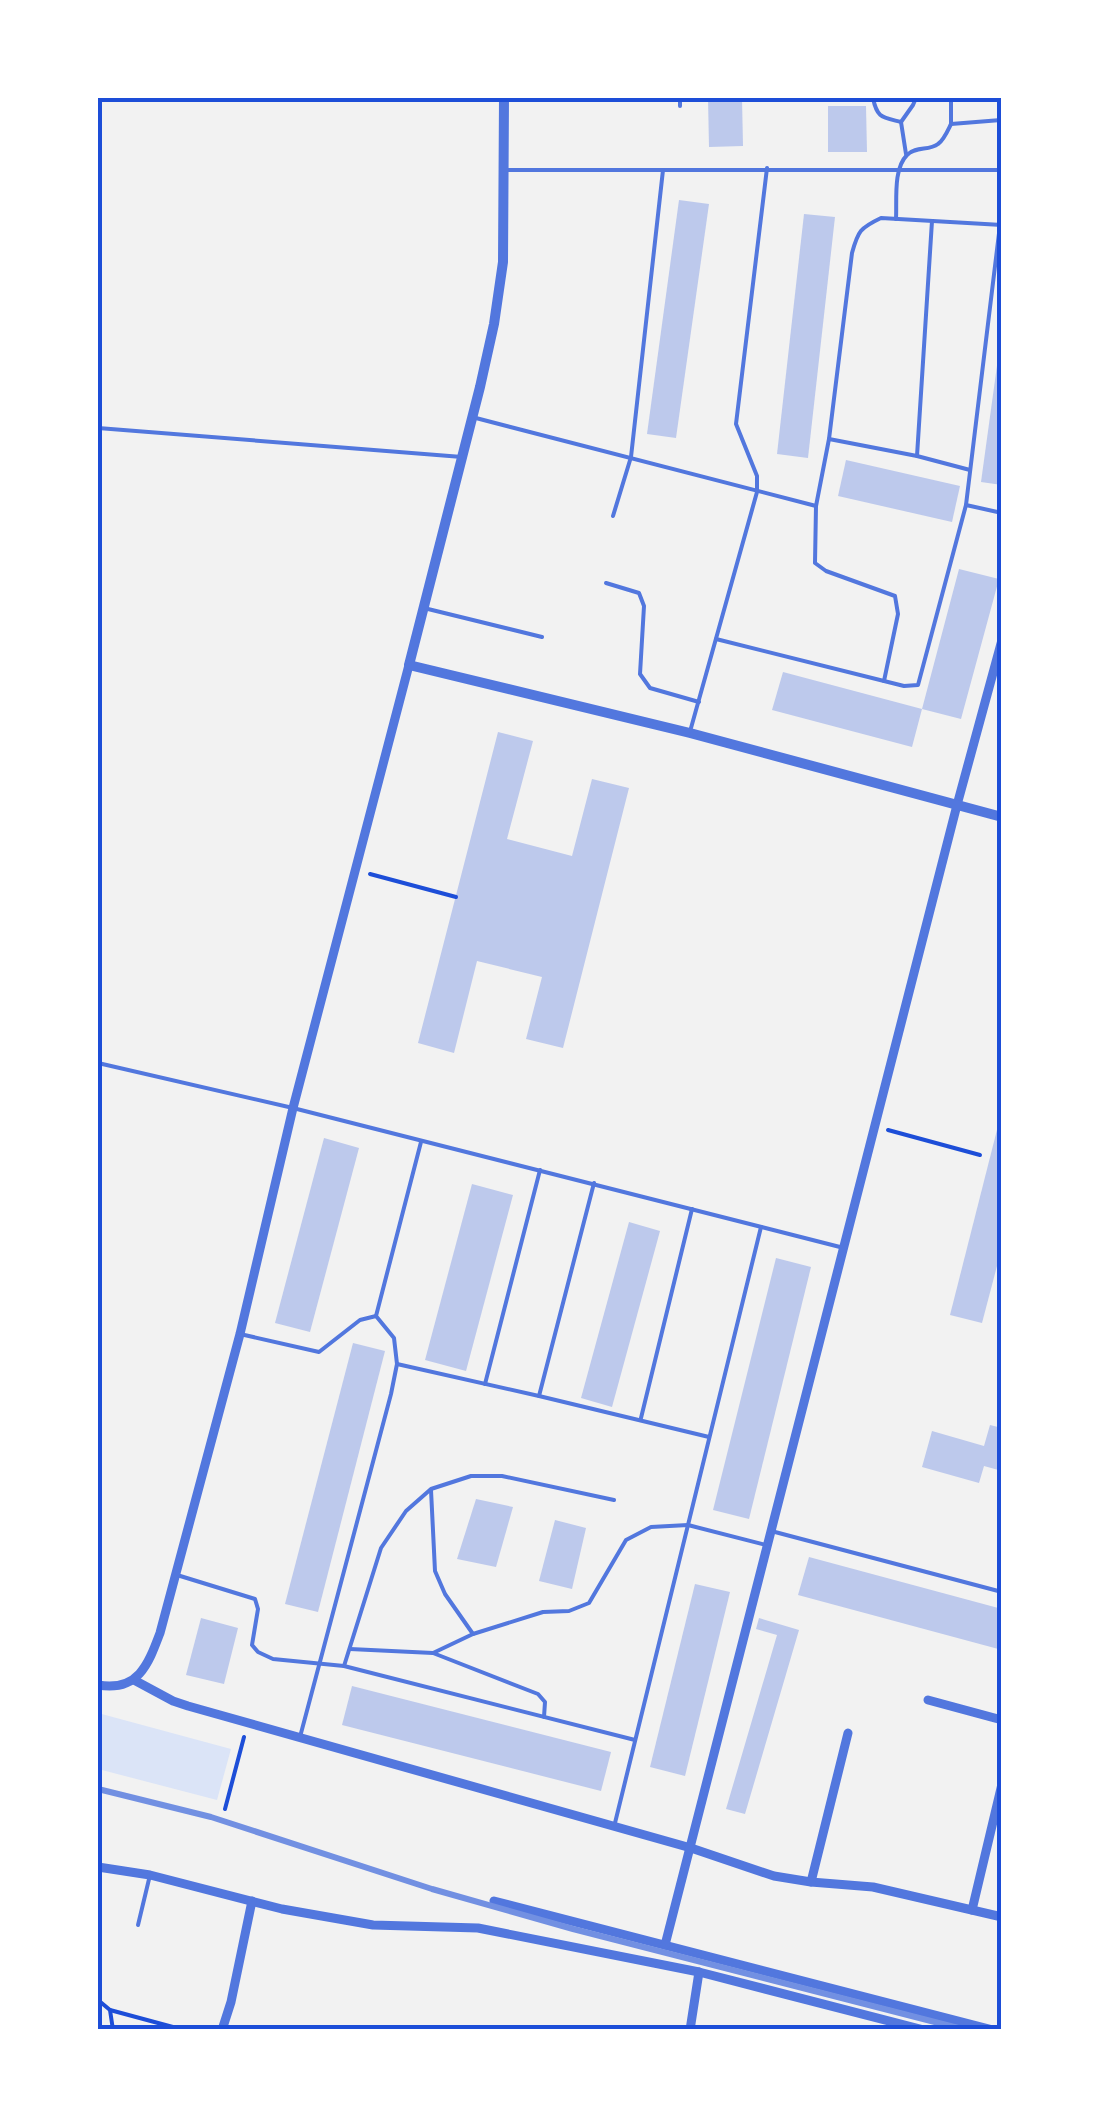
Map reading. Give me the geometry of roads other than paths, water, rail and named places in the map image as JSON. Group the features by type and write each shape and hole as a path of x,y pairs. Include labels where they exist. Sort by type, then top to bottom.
{"street":[{"path":"98,1685 120,1686 134,1680 151,1656 240,1334 293,1108 494,324 503,262 504,98"},
{"path":"665,1945 1002,640"},
{"path":"409,666 690,733 1002,817"},
{"path":"134,1680 173,1701 691,1848 774,1876 873,1887 1002,1917"},
{"path":"928,1700 1002,1720"},
{"path":"811,1882 848,1733"},
{"path":"972,1910 1002,1784"},
{"path":"98,1867 150,1875 282,1909 373,1925 478,1928 699,1972 924,2030"},
{"path":"222,2030 252,1901"},
{"path":"494,1901 993,2030"},
{"path":"690,2030 699,1972"}],"lane":[{"path":"680,98 680,106"},
{"path":"873,98 880,116 901,122"},
{"path":"906,155 901,122 916,98"},
{"path":"896,218 899,169 906,155 940,142 951,124 951,98"},
{"path":"951,124 1002,124 1001,98"},
{"path":"613,516 631,457 664,168"},
{"path":"690,733 757,492 757,476 736,424 768,168"},
{"path":"503,170 1002,170"},
{"path":"716,639 904,686 918,684 966,505 1001,225 1002,182"},
{"path":"884,680 898,614 895,596 826,571 815,563 816,506 829,439 852,254 858,234 881,218 1001,225"},
{"path":"918,456 932,221"},
{"path":"472,417 816,506"},
{"path":"98,428 462,457"},
{"path":"829,439 970,470"},
{"path":"966,505 1002,513"},
{"path":"606,583 639,593 644,606 640,674 650,688 699,702"},
{"path":"423,607 542,637"},
{"path":"98,1063 293,1108 843,1248"},
{"path":"376,1316 422,1142"},
{"path":"485,1384 540,1170"},
{"path":"538,1396 594,1183"},
{"path":"640,1420 692,1209"},
{"path":"614,1827 761,1227"},
{"path":"240,1334 319,1352 360,1320 376,1316"},
{"path":"300,1738 392,1394 397,1364 394,1338 376,1316"},
{"path":"397,1364 709,1437"},
{"path":"344,1666 381,1548 406,1511 431,1489 471,1476 502,1476 614,1500"},
{"path":"431,1489 436,1572 445,1594 473,1634"},
{"path":"434,1653 473,1634 543,1612 569,1611 589,1603 626,1540 651,1527 688,1525 766,1545"},
{"path":"770,1531 1002,1592"},
{"path":"176,1575 255,1599 258,1609 252,1644 258,1652 273,1659 344,1666 635,1740"},
{"path":"350,1649 434,1653 538,1694 545,1702 544,1717"},
{"path":"138,1925 150,1875"}],"railway":[{"path":"98,1789 211,1817 432,1889 573,1929 966,2030"}]}
